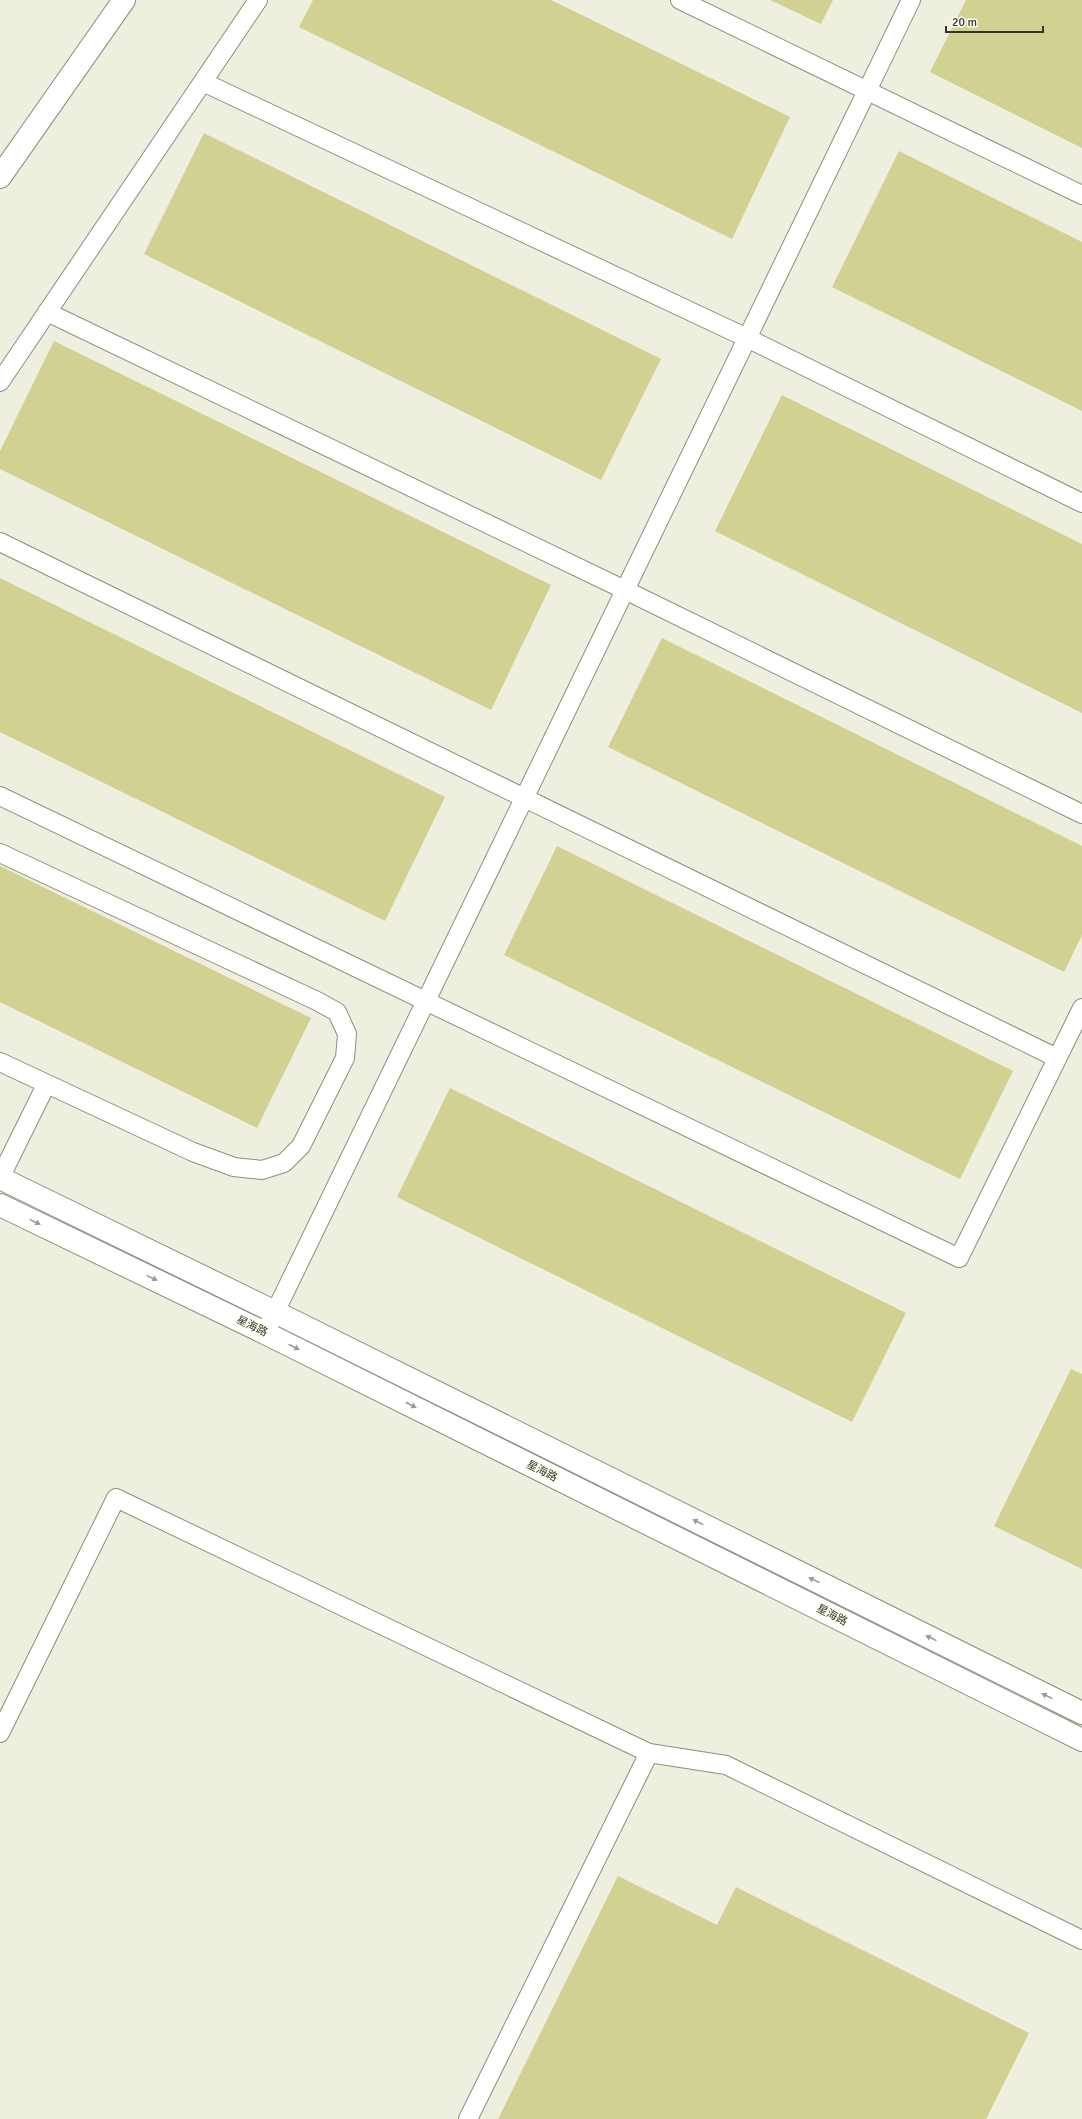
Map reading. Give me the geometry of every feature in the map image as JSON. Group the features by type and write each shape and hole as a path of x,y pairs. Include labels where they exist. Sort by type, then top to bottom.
{"street":[{"path":"0,178 124,0"},
{"name":"星海路","path":"0,1178 275,1312 1082,1713"},
{"name":"星海路","path":"0,1205 265,1333 1082,1740"}],"lane":[{"path":"0,382 258,0"},
{"path":"680,0 1082,195"},
{"path":"265,1333 911,0"},
{"path":"203,82 747,338 1082,503"},
{"path":"47,312 625,590 1082,814"},
{"path":"0,542 1057,1058"},
{"path":"0,796 958,1258 1082,1008"},
{"path":"0,852 317,1000 337,1012 347,1034 346,1058 301,1146 284,1163 262,1170 234,1167 193,1152 46,1085 0,1062"},
{"path":"0,1178 46,1085"},
{"path":"0,1732 116,1498 649,1753 726,1765 1082,1940"},
{"path":"468,2119 649,1753"}],"building":[{"path":"313,0 551,0 790,117 732,239 299,27"},
{"path":"770,0 833,0 821,24"},
{"path":"966,0 1082,0 1082,148 930,72"},
{"path":"204,133 661,359 601,480 144,254"},
{"path":"899,151 1082,242 1082,411 832,287"},
{"path":"54,341 551,585 491,710 0,469 0,451"},
{"path":"782,395 1082,544 1082,713 715,531"},
{"path":"0,578 445,797 385,921 0,732"},
{"path":"662,638 1082,846 1082,935 1064,972 608,747"},
{"path":"557,846 1013,1071 960,1179 504,955"},
{"path":"0,866 311,1018 257,1128 0,1002"},
{"path":"450,1088 906,1313 852,1422 397,1197"},
{"path":"1071,1369 1082,1374 1082,1569 994,1526"},
{"path":"618,1876 717,1925 736,1887 1029,2033 986,2119 498,2119"}]}
